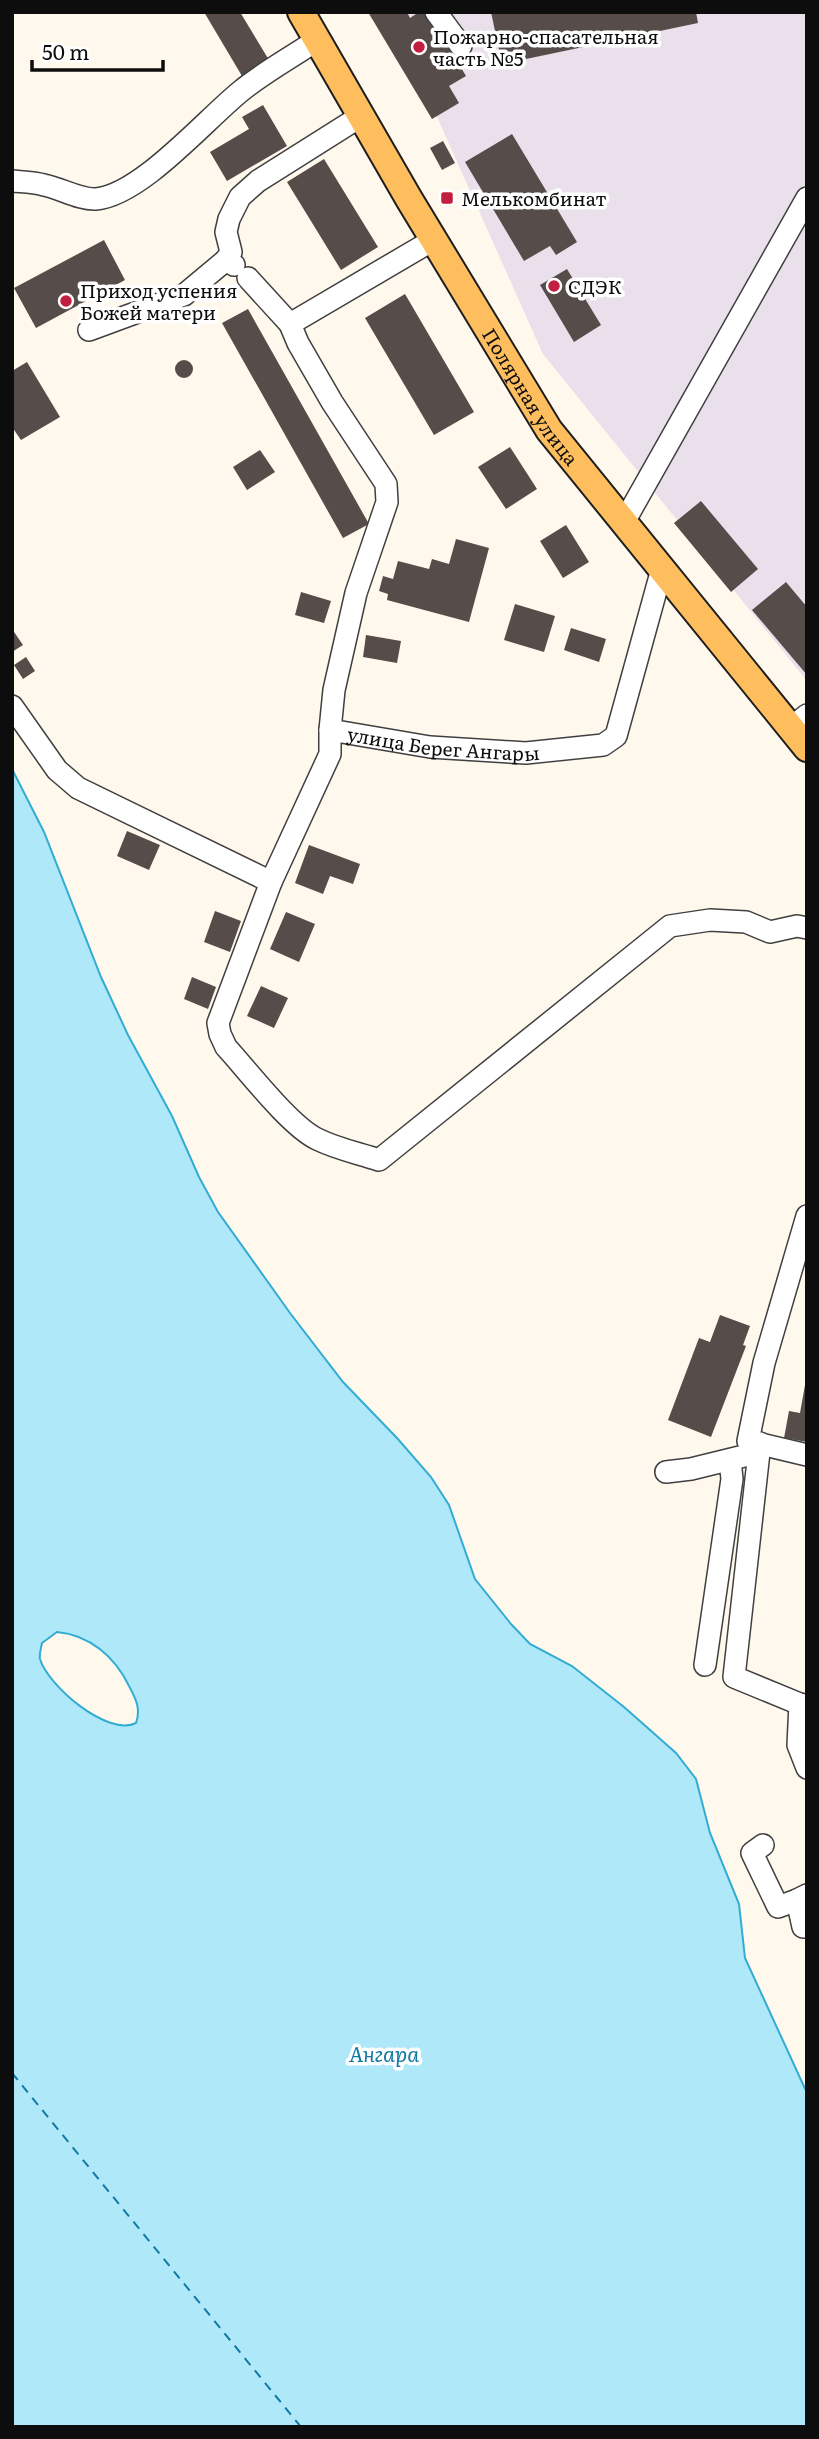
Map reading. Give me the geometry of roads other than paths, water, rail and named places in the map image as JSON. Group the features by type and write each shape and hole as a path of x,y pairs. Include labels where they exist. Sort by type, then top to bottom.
{"main road":[{"name":"Полярная улица","path":"301,12 433,240 549,429 662,569 801,730"}],"lane":[{"path":"436,12 461,46"},
{"path":"12,181 42,184 92,200 118,192 172,155 243,88 317,40"},
{"path":"330,730 334,690 353,605 387,502 386,484 315,373 290,324 236,267 226,232 240,197 258,181 361,116"},
{"path":"624,522 807,198"},
{"path":"290,324 433,240"},
{"path":"89,330 184,295 236,267"},
{"name":"улица Берег Ангары","path":"662,569 616,736 603,746 526,752 443,748 330,730 330,754 271,882 218,1023 219,1034 226,1047 296,1123 315,1138 379,1160 670,926 710,920 746,922 770,932 797,926 807,928"},
{"path":"12,706 57,770 78,789 271,882"},
{"path":"807,1216 803,1241 764,1363 748,1441 760,1447 807,1455"},
{"path":"666,1472 730,1460 760,1447"},
{"path":"760,1447 734,1677 804,1706 798,1745 807,1768"},
{"path":"705,1665 732,1479 730,1460"},
{"path":"763,1845 752,1853 778,1907 802,1898 803,1927"}],"water":[{"name":"Ангара","path":"12,769 44,832 101,977 218,1212 343,1382 431,1477 449,1505 475,1579 511,1624 530,1644 572,1666 624,1707 676,1753 696,1779 710,1833 739,1904 745,1958 807,2093 807,2427 12,2427","holes":["57,1632 69,1634 100,1649 123,1675 136,1700 136,1723 110,1723 95,1716 54,1682 40,1659 42,1643"]}],"place":[{"name":"Пожарно-спасательная часть №5","path":"419,47"},
{"name":"Мелькомбинат","path":"447,198"},
{"name":"СДЭК","path":"554,286"},
{"name":"Приход успения Божей матери","path":"66,301"}]}
